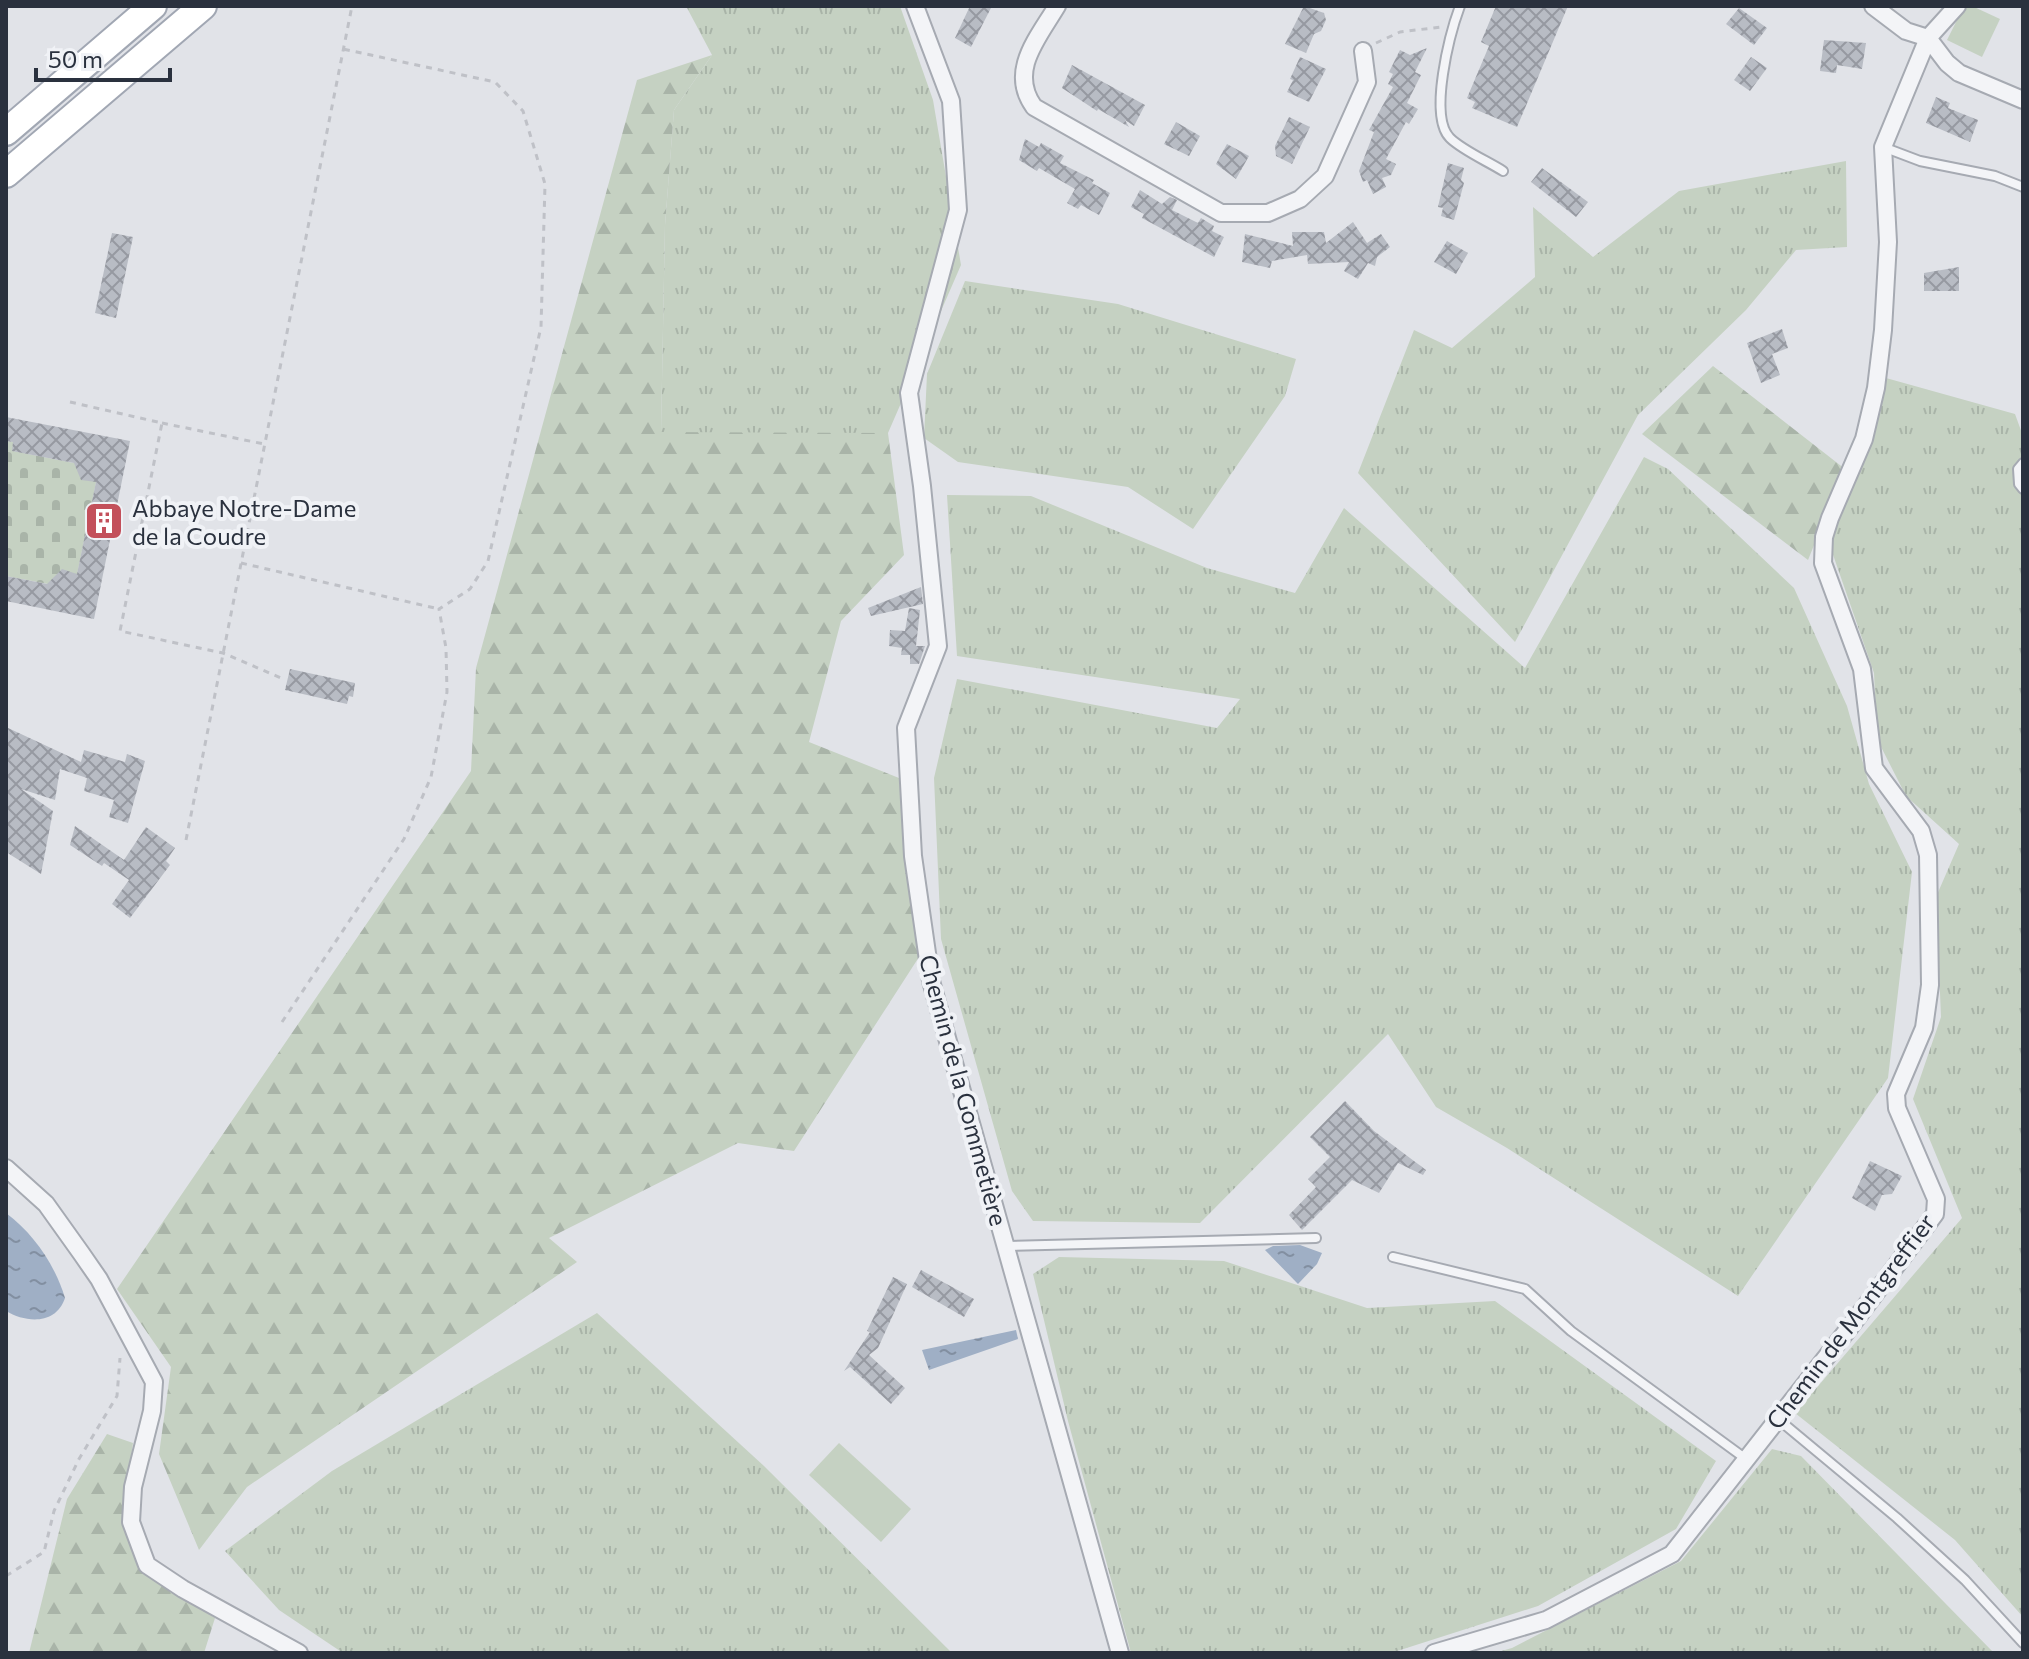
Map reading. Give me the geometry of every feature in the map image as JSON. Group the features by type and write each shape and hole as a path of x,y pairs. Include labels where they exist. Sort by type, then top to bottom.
{"main road":[{"path":"6,132 153,6"},
{"path":"6,174 203,6"}],"street":[{"name":"Chemin de la Gommetière","path":"915,6 951,101 958,210 909,393 938,646 906,728 913,856 931,981 1120,1653"},
{"path":"1057,6 1026,58 1022,71 1024,91 1034,107 1221,213 1268,213 1300,199 1325,176 1367,82 1363,51"},
{"path":"1873,6 1906,31 1928,38 1959,73 2023,100"},
{"name":"Chemin de Montgreffier","path":"1434,1653 1546,1620 1672,1554 1935,1214 1936,1199 1897,1108 1896,1094 1924,1028 1930,985 1928,855 1921,831 1874,768 1862,669 1823,563 1824,537 1864,439 1876,388 1888,242 1883,147 1928,38 1957,6"},
{"path":"6,1168 46,1204 99,1279 154,1382 152,1411 133,1487 131,1522 147,1565 183,1589 299,1653"}],"lane":[{"path":"1460,6 1443,61 1440,116 1449,138 1503,171"},
{"path":"1883,147 1920,161 1995,176 2023,187"},
{"path":"2023,463 2018,469 2019,484 2023,489"},
{"path":"1006,1246 1316,1238"},
{"path":"1393,1257 1525,1289 1571,1331 1746,1460"},
{"path":"1778,1419 1897,1518 1965,1580 2023,1643"}],"path":[{"path":"186,840 352,6"},
{"path":"1363,51 1400,32 1453,25"},
{"path":"241,563 439,609 470,589 488,561 541,327 545,184 523,111 495,82 343,49"},
{"path":"70,402 265,444"},
{"path":"162,423 120,631 223,653 281,678"},
{"path":"282,1022 404,839 431,777 447,692 446,648 439,609"},
{"path":"6,1576 44,1552 54,1511 79,1459 117,1396 121,1353"}],"green space":[{"path":"686,6 900,6 933,100 961,265 888,433 661,433 665,225 674,110 712,55"},
{"path":"1964,6 1972,6 2000,19 1982,57 1947,40"},
{"path":"712,55 674,110 665,225 661,432 888,433 904,555 841,621 809,742 899,778 919,957 794,1151 738,1143 549,1238 577,1262 247,1487 199,1550 159,1454 171,1367 117,1289 471,771 476,668 637,80"},
{"path":"1846,161 1847,247 1796,250 1746,310 1638,415 1515,642 1358,473 1414,330 1452,348 1535,277 1533,207 1593,257 1679,191"},
{"path":"965,281 1118,304 1296,359 1285,396 1193,529 1128,487 958,462 924,438 927,374"},
{"path":"1713,366 1845,469 1808,560 1642,434"},
{"path":"1886,378 2015,414 2023,436 2023,1617 1955,1540 1795,1413 1962,1218 1913,1099 1941,1017 1936,897 1959,844 1906,796 1877,739 1874,673 1830,546 1851,474"},
{"path":"6,441 13,442 13,451 99,468 74,589 6,576"},
{"path":"1644,457 1668,469 1794,588 1847,706 1869,784 1912,872 1888,1078 1738,1296 1507,1148 1436,1107 1388,1034 1200,1223 1033,1221 1012,1191 941,939 934,778 957,679 1217,728 1240,699 957,656 947,495 1031,496 1207,568 1295,593 1344,508 1525,668"},
{"path":"1059,1257 1224,1261 1367,1308 1495,1301 1716,1461 1676,1529 1538,1606 1391,1653 1131,1653 1068,1421 1033,1274"},
{"path":"597,1313 764,1466 952,1653 343,1653 279,1610 225,1551 332,1471"},
{"path":"107,1434 133,1443 122,1523 142,1570 215,1618 204,1653 29,1653 67,1499"},
{"path":"839,1443 911,1509 881,1542 809,1475"},
{"path":"1772,1449 1801,1456 1994,1653 1494,1653 1512,1648 1681,1561"}],"water":[{"path":"6,1213 34,1240 61,1286 65,1298 61,1307 48,1317 22,1318 6,1311"},
{"path":"1300,1245 1322,1253 1317,1264 1298,1284 1265,1250 1273,1246"},
{"path":"1016,1330 1018,1339 929,1370 922,1350"}],"building":[{"path":"970,6 992,6 971,47 955,38"},
{"path":"1304,6 1324,13 1326,20 1321,31 1314,34 1306,53 1285,44"},
{"path":"1496,6 1568,6 1517,127 1472,108 1475,102 1467,98 1489,46 1481,42"},
{"path":"1739,8 1767,28 1754,45 1726,24"},
{"path":"1824,40 1866,43 1862,69 1837,65 1836,73 1820,71"},
{"path":"1427,48 1415,72 1421,75 1407,103 1418,109 1409,124 1406,122 1386,159 1396,164 1391,175 1382,178 1386,187 1373,194 1359,171 1374,132 1369,130 1393,87 1388,84 1393,74 1389,72 1400,50 1410,55"},
{"path":"1300,57 1326,69 1309,102 1287,92"},
{"path":"1751,57 1767,68 1750,91 1734,80"},
{"path":"1072,65 1145,105 1134,126 1125,120 1129,127 1097,111 1062,88"},
{"path":"1936,97 1950,103 1948,108 1978,120 1970,142 1926,123"},
{"path":"1289,117 1310,127 1292,164 1276,156 1275,146"},
{"path":"1176,122 1200,136 1189,156 1164,144"},
{"path":"1025,139 1039,147 1041,143 1064,156 1060,163 1094,180 1092,183 1110,193 1099,215 1081,205 1078,209 1067,203 1075,189 1019,160"},
{"path":"1227,144 1249,156 1236,179 1216,164"},
{"path":"1448,163 1464,168 1461,180 1464,183 1454,220 1441,216 1443,208 1438,207"},
{"path":"1542,168 1588,202 1576,217 1531,182"},
{"path":"1140,190 1162,204 1170,197 1177,200 1172,210 1198,223 1201,218 1214,226 1212,231 1224,237 1214,257 1142,218 1144,214 1131,207"},
{"path":"1353,222 1367,243 1381,234 1390,247 1377,257 1375,266 1368,263 1358,279 1344,271 1349,262 1308,264 1307,255 1272,261 1270,268 1242,262 1245,234 1293,246 1292,232 1324,232 1326,243"},
{"path":"112,233 133,237 116,318 95,313"},
{"path":"1447,241 1468,253 1456,274 1434,262"},
{"path":"1959,267 1959,291 1924,291 1924,273"},
{"path":"1782,329 1788,348 1772,354 1780,375 1761,383 1747,343"},
{"name":"Abbaye Notre-Dame de la Coudre","path":"6,417 130,441 94,619 6,601 6,576 47,584 62,569 77,574 96,482 81,480 74,463 12,451 13,442 6,441"},
{"path":"921,587 923,604 871,616 868,608"},
{"path":"909,608 920,610 916,646 925,646 919,664 910,664 910,655 901,655 902,648 889,646 890,630 905,631"},
{"path":"290,669 355,683 353,697 349,696 347,704 285,690"},
{"path":"6,727 81,762 84,750 125,762 127,754 145,761 128,823 109,817 114,800 84,791 87,778 60,769 55,800 21,789 53,811 41,874 6,852"},
{"path":"75,826 124,860 146,827 175,848 166,861 170,865 130,918 112,904 129,880 70,845"},
{"path":"1345,1101 1374,1131 1426,1170 1423,1175 1398,1163 1379,1193 1352,1180 1302,1230 1289,1215 1316,1187 1308,1179 1330,1157 1310,1137"},
{"path":"1870,1161 1902,1176 1892,1194 1882,1195 1875,1211 1852,1198"},
{"path":"921,1270 974,1299 964,1317 912,1287"},
{"path":"893,1277 907,1284 878,1348 869,1355 905,1388 891,1404 850,1367 844,1371 870,1332 867,1331"}],"place":[{"name":"Abbaye Notre-Dame de la Coudre","path":"104,521"}]}
